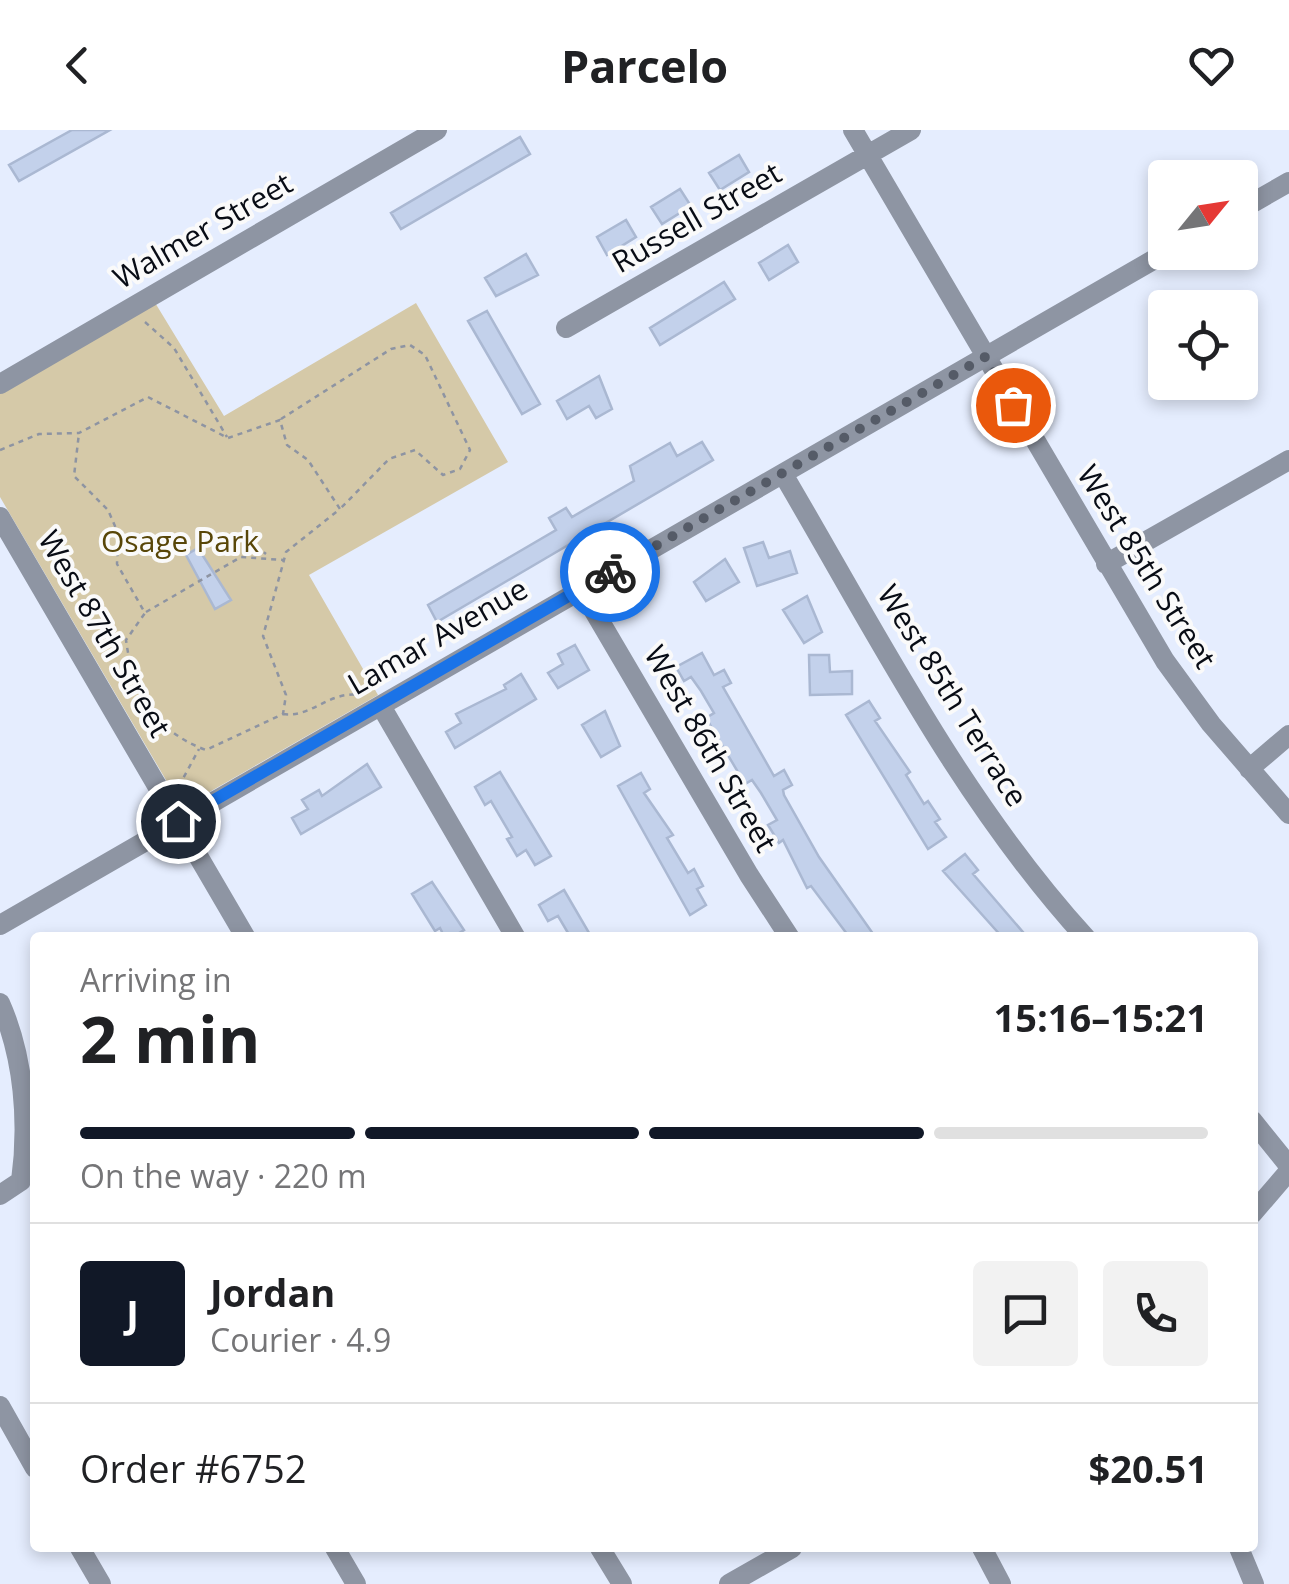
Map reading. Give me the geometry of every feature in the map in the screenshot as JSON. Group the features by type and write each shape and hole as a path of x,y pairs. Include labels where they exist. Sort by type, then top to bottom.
{"street":[{"name":"Walmer Street","path":"0,384 437,130"},
{"name":"West 85th Street","path":"854,130 1165,661 1289,814"},
{"name":"Russell Street","path":"566,328 912,130"},
{"path":"1258,201 1288,185"},
{"name":"Lamar Avenue","path":"0,925 372,701 582,589 1148,263"},
{"path":"1106,564 1289,460"},
{"name":"West 85th Terrace","path":"783,474 971,790 1015,852 1081,932"},
{"name":"West 87th Street","path":"0,517 243,932"},
{"name":"West 86th Street","path":"582,589 748,874 786,932"},
{"path":"372,701 512,932"},
{"path":"1249,769 1289,735"},
{"path":"0,1003 22,1083 28,1182 0,1195"},
{"path":"1258,1128 1289,1169 1258,1207"},
{"path":"0,1406 30,1459"},
{"path":"82,1552 101,1584"},
{"path":"336,1552 356,1584"},
{"path":"602,1552 622,1584"},
{"path":"729,1584 785,1552"},
{"path":"984,1552 1001,1584"},
{"path":"1241,1552 1254,1584"}],"path":[{"path":"142,316 174,348 228,438"},
{"path":"0,450 39,434 79,433 148,398 228,438 280,420 391,349 410,345 425,355 470,450 460,468 444,476 430,468 415,450 399,453 340,510 286,552 263,636 286,695 283,714"},
{"path":"280,420 286,445 308,460 340,510"},
{"path":"79,433 74,476 108,510 118,533 117,564 145,613"},
{"path":"256,546 267,557"},
{"path":"284,560 241,557 145,613 126,640 145,708 161,726 206,750 283,714 300,716 331,697 372,701"},
{"path":"179,786 200,748"}],"green space":[{"name":"Osage Park","path":"154,301 224,416 416,303 508,462 309,575 378,695 192,802 173,792 0,497 0,392"}],"building":[{"path":"72,130 110,130 19,181 9,165"},
{"path":"520,137 530,154 401,229 391,213"},
{"path":"739,155 749,172 720,190 709,173"},
{"path":"680,189 691,206 662,224 651,207"},
{"path":"626,220 636,237 607,255 597,237"},
{"path":"788,245 798,262 769,280 759,263"},
{"path":"526,254 538,275 496,296 485,278"},
{"path":"724,282 735,299 660,345 650,328"},
{"path":"487,311 540,404 522,414 468,321"},
{"path":"599,376 612,409 596,418 589,406 567,419 557,401"},
{"path":"702,442 713,460 437,622 428,605 556,530 549,518 566,508 572,517 634,481 630,466 670,443 677,456"},
{"path":"763,542 769,558 790,551 797,573 757,586 744,548"},
{"path":"198,548 231,600 215,609 186,555"},
{"path":"725,559 739,582 706,601 694,582"},
{"path":"807,596 822,632 804,643 783,610"},
{"path":"575,645 589,670 558,688 548,673 563,664 558,654"},
{"path":"702,653 714,675 724,670 731,683 723,687 774,776 784,770 792,785 783,790 784,795 819,857 872,932 846,932 811,886 807,888 783,840 779,843 768,825 777,820 752,780 745,784 706,718 714,713 701,691 691,677 684,681 676,667"},
{"path":"809,655 829,655 830,672 852,671 852,694 810,695"},
{"path":"521,674 536,699 455,748 446,732 461,723 456,714 506,689 504,685"},
{"path":"869,701 880,718 875,721 910,772 906,775 924,804 928,801 940,819 935,822 946,837 928,849 846,715"},
{"path":"605,711 620,746 601,757 582,725"},
{"path":"367,764 381,787 301,834 292,818 308,809 302,800 319,790 322,796"},
{"path":"500,772 551,856 535,865 526,850 517,856 507,839 512,837 491,801 485,805 475,787"},
{"path":"641,773 650,789 644,793 673,835 667,838 688,873 694,869 703,886 697,889 706,905 690,915 618,786"},
{"path":"965,854 978,870 973,874 1023,932 998,932 943,871"},
{"path":"432,882 464,930 435,931 412,894"},
{"path":"564,890 588,932 567,932 558,916 548,921 539,905"}],"way so far":[{"path":"610,572 985,357 1013,405"}],"route":[{"path":"178,821 610,572"}]}
